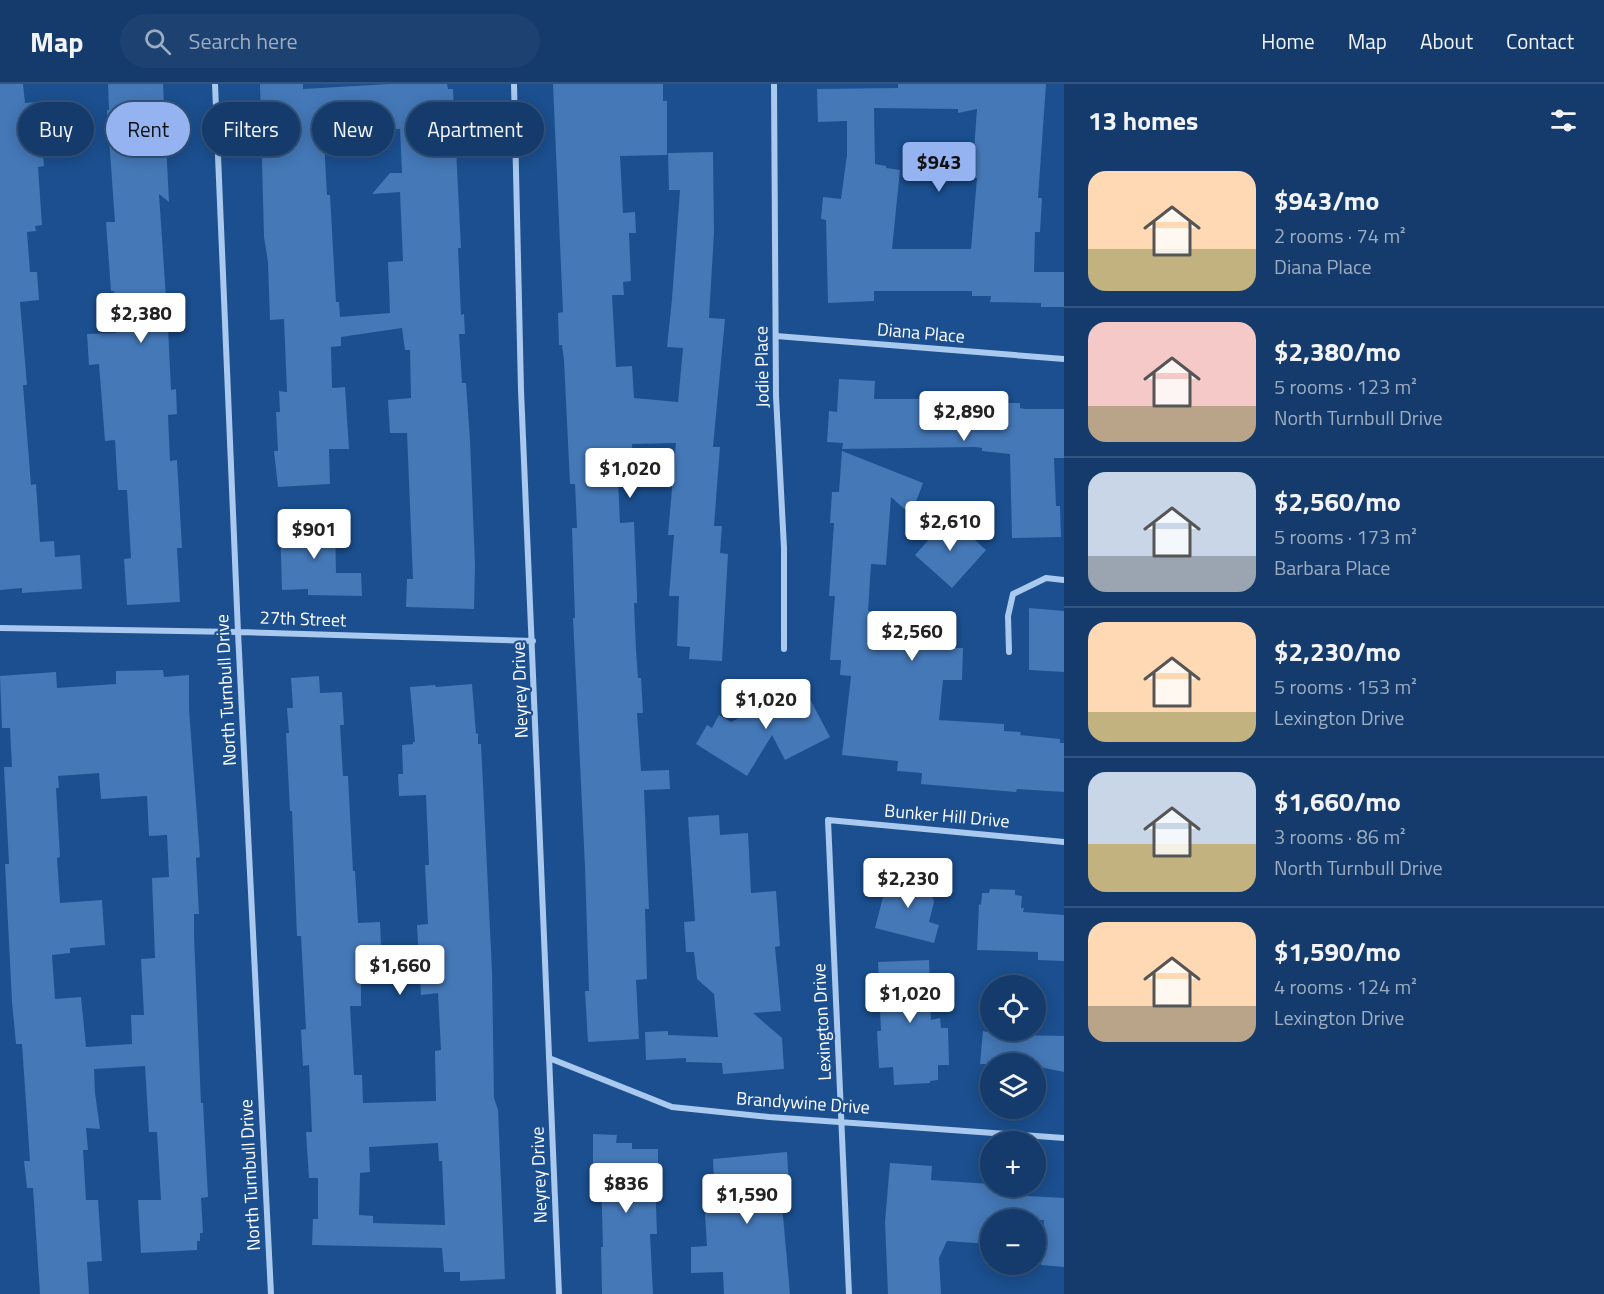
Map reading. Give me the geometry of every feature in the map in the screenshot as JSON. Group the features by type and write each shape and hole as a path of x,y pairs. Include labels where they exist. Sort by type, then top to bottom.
{"street":[{"name":"North Turnbull Drive","path":"215,84 238,632 271,1294"},
{"name":"Neyrey Drive","path":"514,84 521,390 559,1294"},
{"name":"Jodie Place","path":"774,84 776,396 784,548 784,649"},
{"name":"Diana Place","path":"776,336 1064,359"},
{"path":"1009,652 1008,616 1013,594 1046,578 1064,580"},
{"name":"27th Street","path":"0,628 238,632 533,641"},
{"name":"Bunker Hill Drive","path":"828,820 1064,842"},
{"name":"Lexington Drive","path":"828,820 849,1294"},
{"name":"Brandywine Drive","path":"549,1058 672,1107 768,1117 1064,1138"}],"building":[{"path":"0,84 23,84 25,102 18,102 18,156 43,156 44,166 38,167 42,225 35,226 36,231 27,232 30,272 37,272 39,300 20,302 27,385 23,385 31,485 36,484 40,542 54,541 55,557 80,555 82,589 22,593 22,588 0,590"},
{"path":"108,84 163,84 164,102 109,102"},
{"path":"260,84 303,84 303,89 389,84 447,84 448,89 453,89 454,102 406,102 406,156 456,156 461,248 458,248 461,315 464,314 465,334 459,334 462,383 466,383 470,440 475,565 474,609 406,607 407,579 413,579 407,433 390,433 388,400 411,398 410,350 405,350 402,328 341,337 341,346 331,347 332,388 345,387 349,449 329,449 330,484 278,487 274,451 278,451 276,412 280,412 279,391 287,392 284,319 270,320 268,262 264,237 262,156 300,156 300,102 260,102","holes":["312,102 394,102 394,129 400,129 402,173 390,173 372,194 400,192 403,261 388,262 390,313 340,317 339,302 336,302 330,195 327,195 325,156 312,156"]},
{"path":"553,84 663,84 663,101 667,101 667,155 620,156 623,213 635,212 636,233 629,233 631,281 623,282 624,295 612,295 616,367 632,366 634,398 678,402 683,348 667,347 680,190 669,190 668,153 713,152 714,232 709,318 725,319 713,447 720,447 714,526 722,526 720,553 728,554 722,661 689,659 690,647 677,646 679,596 669,596 674,535 668,535 676,443 632,444 634,481 618,481 620,523 634,522 637,593 637,603 634,603 636,650 638,678 641,678 643,713 637,713 641,771 669,770 670,789 644,790 649,909 645,909 647,979 636,980 639,1039 588,1042 585,991 589,991 585,867 573,618 575,618 572,528 577,528 575,484 570,484 564,360 562,345 559,345 558,313 563,312"},
{"path":"898,84 1046,84 1038,198 1042,198 1040,232 1035,232 1034,272 1064,272 1064,307 1041,307 1041,303 990,302 991,296 972,296 972,291 874,291 874,301 828,303 826,220 821,219 823,197 841,199 847,155 847,121 818,122 817,89 898,88","holes":["874,108 958,109 958,113 977,109 972,178 977,178 971,249 892,249 900,170 875,164"]},
{"path":"110,156 167,156 169,202 159,194 166,298 172,298 174,326 168,327 171,390 176,389 177,414 168,415 170,461 177,460 182,548 177,548 180,602 127,605 124,559 131,558 127,490 118,490 115,440 105,441 99,364 89,365 87,334 116,333 106,222 115,222"},
{"path":"839,379 875,381 874,399 944,399 944,402 950,402 950,406 1020,403 1020,408 1025,409 1064,409 1064,458 1054,458 1056,506 1060,506 1061,537 1012,538 1010,454 982,451 982,448 975,447 842,449 843,443 827,442 829,411 837,412"},
{"path":"842,451 923,483 911,515 891,497 886,565 871,564 868,611 876,611 875,626 915,628 915,611 956,612 956,648 963,648 962,680 943,680 939,720 1004,724 1004,731 1060,739 1060,743 1064,743 1064,792 1017,789 1016,792 921,784 922,773 897,771 898,761 842,755 851,676 840,675 841,660 830,660 835,596 829,596 834,523 830,523 832,492 839,492"},
{"path":"949,517 986,550 952,588 915,555"},
{"path":"335,520 336,573 361,573 362,596 308,595 308,589 282,590 280,522"},
{"path":"1029,608 1064,611 1064,672 1029,670"},
{"path":"163,670 164,677 189,675 189,709 200,857 196,858 199,914 194,914 194,936 201,1103 203,1103 208,1197 201,1198 203,1233 200,1233 200,1241 197,1241 197,1250 141,1253 138,1200 161,1200 157,1132 149,1132 145,1066 94,1069 100,1129 86,1128 88,1150 83,1150 86,1200 98,1200 102,1261 87,1262 89,1294 40,1294 33,1188 27,1188 24,1161 30,1161 22,1044 16,1044 12,1002 5,864 9,864 4,767 12,767 10,728 2,728 0,676 56,672 57,688 116,684 116,671","holes":["99,773 101,799 147,796 149,836 167,835 169,877 152,878 155,958 141,959 144,1015 131,1015 132,1044 86,1047 81,997 55,999 52,955 70,953 70,948 105,945 102,900 60,903 57,858 60,857 56,788 59,788 58,776"]},
{"path":"319,676 320,693 342,692 344,725 340,725 343,776 348,776 358,923 380,922 381,945 371,946 372,980 361,979 361,1006 350,1006 354,1075 362,1075 363,1103 436,1101 435,1051 441,1050 438,993 421,995 417,925 428,924 425,865 429,865 426,795 399,796 398,774 403,774 402,745 415,742 410,687 472,684 476,734 478,733 478,744 481,744 492,971 494,1098 498,1110 505,1279 460,1281 460,1272 444,1272 442,1248 312,1245 313,1219 318,1219 318,1178 309,1178 306,1132 312,1132 309,1065 303,1066 301,1030 306,1029 301,936 297,936 286,733 289,733 287,708 293,708 291,678","holes":["438,1143 439,1161 442,1161 445,1225 373,1223 373,1216 359,1215 360,1173 370,1172 369,1147"]},
{"path":"788,686 791,692 803,686 830,737 785,760 772,735 747,776 696,744 707,725 712,728 719,715 731,722 761,707 758,702"},
{"path":"719,815 720,835 748,833 751,893 776,891 780,946 775,947 781,1011 753,1013 782,1038 784,1069 723,1074 722,1063 686,1062 686,1058 646,1060 645,1032 668,1031 668,1035 718,1037 714,994 697,979 694,952 686,952 684,922 695,921 688,817"},
{"path":"904,874 928,880 934,902 929,922 939,925 934,943 875,928 884,893"},
{"path":"990,889 1015,890 1015,895 1022,896 1023,912 1064,915 1064,961 1038,960 1038,952 977,950 979,904 981,905 982,893 989,893"},
{"path":"929,960 931,1020 940,1018 941,1028 948,1028 949,1065 938,1065 938,1080 930,1081 930,1083 894,1085 893,1067 879,1068 877,1031 881,1031 878,962"},
{"path":"1046,1036 1064,1036 1064,1072 1046,1068 1046,1053 981,1053 982,1041 1046,1041"},
{"path":"593,1134 617,1135 616,1143 632,1143 632,1149 658,1149 658,1177 655,1177 657,1234 650,1234 653,1294 602,1294 601,1176 593,1176"},
{"path":"787,1152 790,1204 782,1205 790,1294 724,1294 723,1272 691,1273 691,1247 707,1246 703,1182 714,1181 713,1159"},
{"path":"890,1163 932,1166 931,1180 980,1183 980,1197 1064,1198 1064,1267 1046,1265 1046,1209 980,1209 980,1243 947,1241 939,1258 941,1294 888,1294 885,1222"}]}
